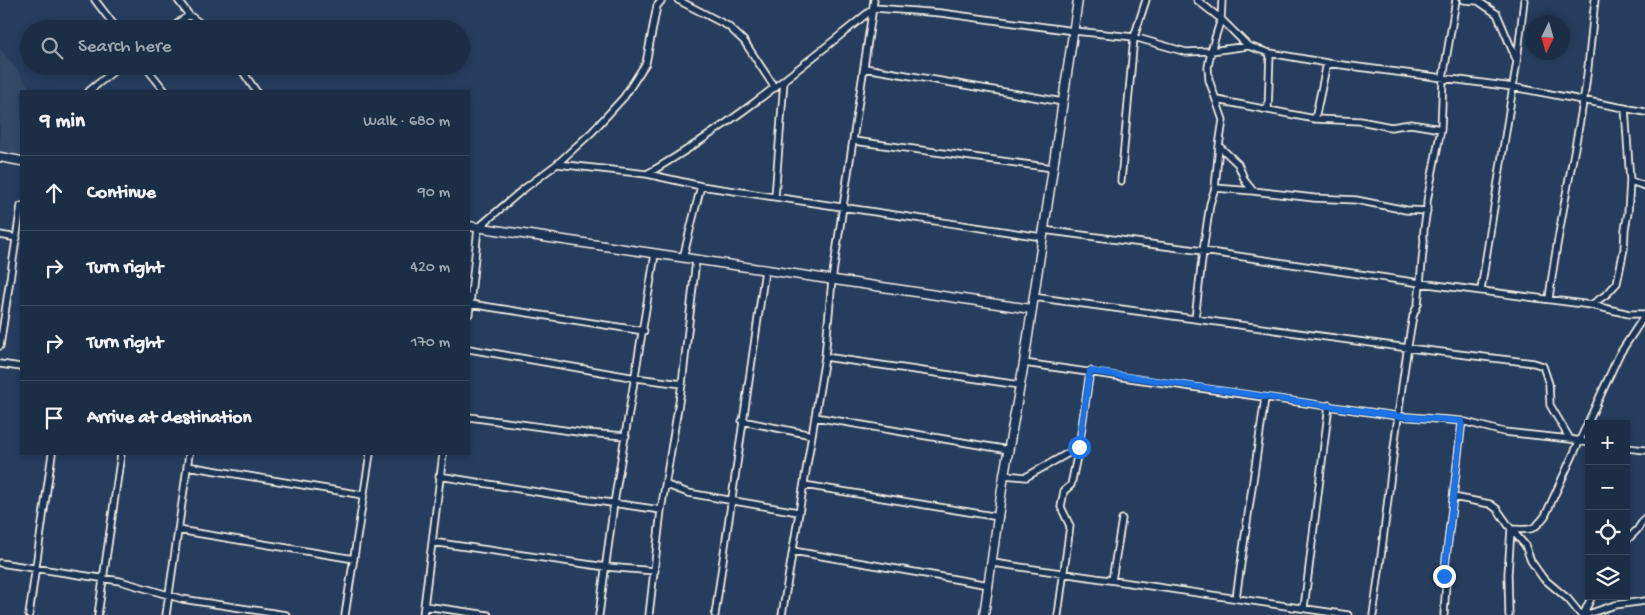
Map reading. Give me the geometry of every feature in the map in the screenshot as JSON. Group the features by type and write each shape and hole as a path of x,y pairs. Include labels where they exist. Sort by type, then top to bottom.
{"street":[{"path":"95,0 110,20"},
{"path":"178,0 189,15 196,20"},
{"path":"644,331 470,304 478,228 521,191 557,164 592,132 624,97 646,62 657,6 662,0"},
{"path":"678,0 728,26 744,41 775,88"},
{"path":"782,615 825,357 832,280 874,0"},
{"path":"984,615 1078,0"},
{"path":"1121,181 1134,37 1146,0"},
{"path":"1196,0 1221,19 1248,46"},
{"path":"1195,320 1203,250 1210,204 1215,188 1223,120 1209,80 1208,67 1221,19 1222,0"},
{"path":"1373,615 1397,416 1414,316 1418,304 1424,241 1423,233 1428,211 1427,201 1441,129 1443,78 1456,0"},
{"path":"1464,0 1478,1 1497,14 1517,61"},
{"path":"1481,290 1517,61 1524,0"},
{"path":"1548,299 1558,228 1573,162 1584,100 1595,0"},
{"path":"647,174 686,152 775,88 874,8 941,13 1134,37 1186,52 1248,46 1270,53 1327,63 1513,87 1645,112"},
{"path":"182,20 189,15"},
{"path":"1268,110 1270,53"},
{"path":"1315,118 1327,63"},
{"path":"865,68 1063,102"},
{"path":"90,90 109,75"},
{"path":"152,75 164,90"},
{"path":"245,75 255,90"},
{"path":"775,196 784,81"},
{"path":"1217,100 1315,118 1360,121 1391,126 1411,124 1441,129"},
{"path":"1591,305 1607,294 1617,283 1624,250 1630,181 1625,108"},
{"path":"854,141 1053,168"},
{"path":"1219,146 1238,164 1245,181 1253,191"},
{"path":"0,157 20,160"},
{"path":"557,164 647,174 701,186 1043,234 1203,250 1420,283 1591,305 1629,314 1645,314"},
{"path":"1630,181 1645,186"},
{"path":"683,258 701,186"},
{"path":"1215,188 1314,198 1356,200 1406,210 1428,211"},
{"path":"0,346 3,303 17,238 20,214"},
{"path":"470,226 1031,309"},
{"path":"0,235 17,238"},
{"path":"599,615 614,503 644,331 655,254"},
{"path":"649,615 661,510 682,384 696,260"},
{"path":"715,615 764,270"},
{"path":"1033,297 1408,348 1513,360 1543,366 1549,384 1550,405 1570,440"},
{"path":"1511,529 1537,527 1545,516 1619,355 1645,314"},
{"path":"470,349 636,378 682,384"},
{"path":"825,357 1020,385"},
{"path":"1024,363 1397,416 1462,421 1504,432 1585,442"},
{"path":"0,364 20,366"},
{"path":"1058,615 1070,526 1061,507 1064,491 1071,485 1079,447 1090,371"},
{"path":"1236,598 1265,398"},
{"path":"1304,608 1329,405"},
{"path":"470,417 585,433 626,436"},
{"path":"815,417 1008,450"},
{"path":"742,421 812,435"},
{"path":"1444,615 1446,583 1444,576 1462,421"},
{"path":"1004,475 1026,477 1079,447"},
{"path":"1630,448 1645,450"},
{"path":"29,615 52,455"},
{"path":"98,615 121,455"},
{"path":"166,615 188,455"},
{"path":"345,615 370,455"},
{"path":"423,615 442,455"},
{"path":"187,466 363,495"},
{"path":"439,476 661,510"},
{"path":"666,485 688,493 732,499 798,512"},
{"path":"804,485 999,517"},
{"path":"1453,497 1492,505 1497,509 1525,545 1531,561 1543,578 1568,599 1583,615"},
{"path":"1630,537 1645,518"},
{"path":"1112,580 1122,519"},
{"path":"1509,615 1508,574 1511,529"},
{"path":"178,530 354,559"},
{"path":"432,542 606,567 655,571"},
{"path":"793,550 989,585"},
{"path":"0,562 120,581 182,599 286,615"},
{"path":"993,563 1348,615"},
{"path":"1583,615 1590,600"},
{"path":"1583,615 1615,605 1645,601"},
{"path":"424,606 488,615"},
{"path":"1290,615 1291,606"}],"shaded area":[{"path":"0,48 31,90 20,90 20,156 0,152"}],"route":[{"path":"1079,447 1090,371 1397,416 1462,421 1444,576"}]}
